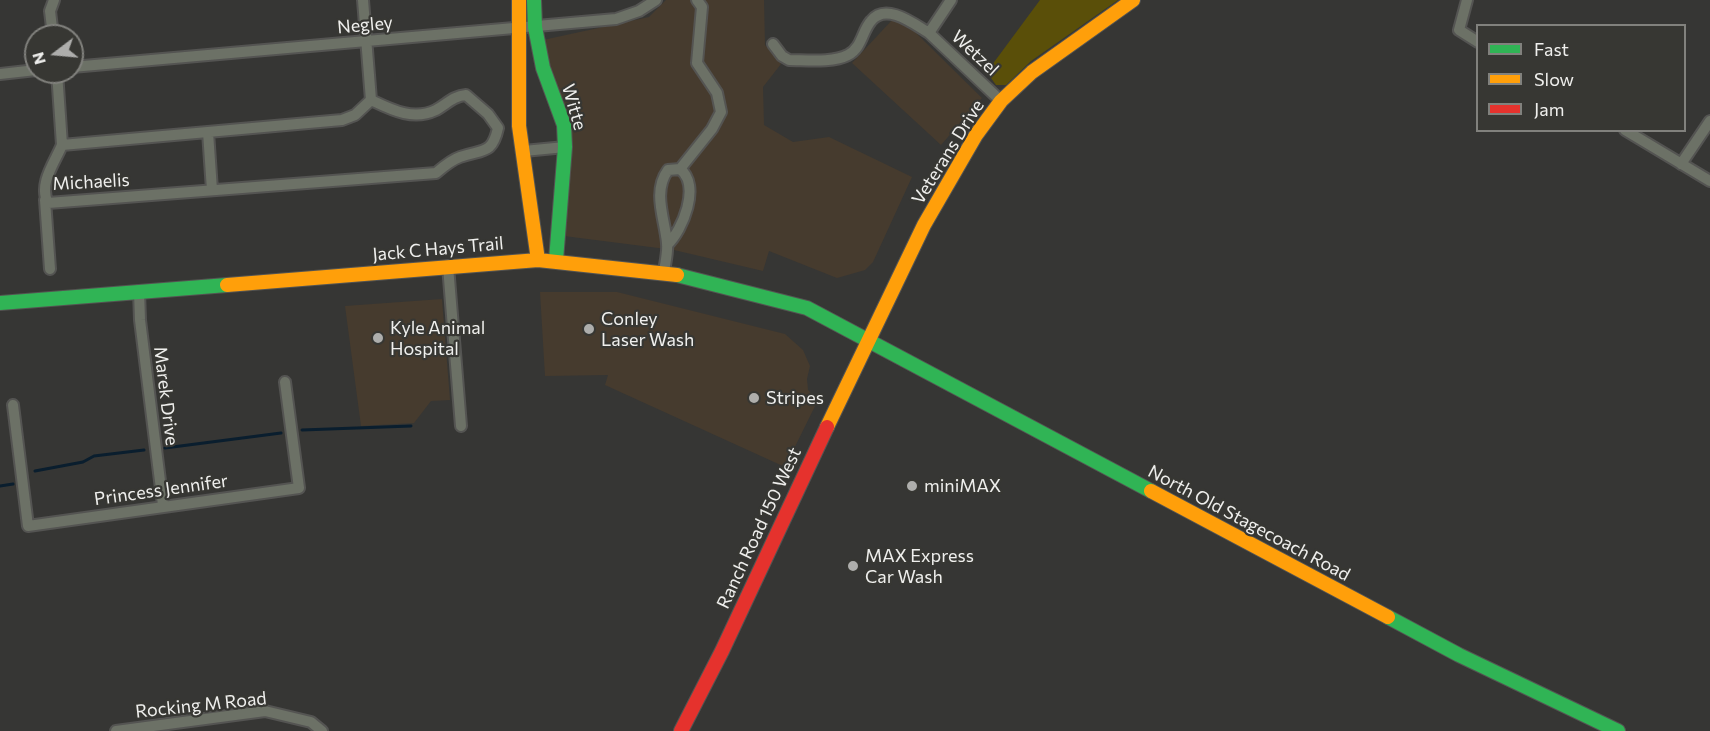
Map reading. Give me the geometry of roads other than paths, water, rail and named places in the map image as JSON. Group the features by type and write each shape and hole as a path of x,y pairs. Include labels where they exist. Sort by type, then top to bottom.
{"main road":[{"name":"Witte","path":"519,0 564,125 565,147 556,260"},
{"name":"Witte","path":"534,0 528,28 519,126 538,260"},
{"name":"Veterans Drive","path":"867,340 924,225 976,135 1001,101 1032,72 1133,0"},
{"name":"Jack C Hays Trail","path":"0,303 448,266 556,260 664,272 807,308 867,340"},
{"name":"Ranch Road 150 West","path":"681,731 727,641 867,340"},
{"name":"North Old Stagecoach Road","path":"867,340 1459,655 1618,731"}],"street":[{"path":"52,24 50,11 54,0"},
{"path":"363,0 371,100"},
{"name":"Negley","path":"84,66 528,28 616,18 639,11 656,0"},
{"path":"680,169 712,129 721,112 717,93 697,63 702,8 697,0"},
{"name":"Wetzel","path":"951,0 929,33 1001,101"},
{"path":"1467,0 1459,30 1476,41"},
{"path":"773,44 782,56 789,60 839,58 850,54 857,47 871,20 881,14 901,15 929,33"},
{"path":"0,74 24,71"},
{"path":"58,84 62,145 342,120 355,115 371,100"},
{"path":"371,100 403,115 435,111 456,96 466,94 488,114 498,128 519,126"},
{"path":"1681,164 1710,121"},
{"name":"Michaelis","path":"62,145 45,180 45,200 48,203 436,173 458,158 483,152 494,143 498,128"},
{"path":"208,132 212,190"},
{"path":"1628,132 1710,181"},
{"path":"524,151 565,147"},
{"path":"664,272 667,245 660,198 661,179 668,170 680,169 687,174 690,188 679,231 667,245"},
{"path":"45,200 51,269"},
{"path":"448,266 461,426"},
{"name":"Marek Drive","path":"139,291 140,320 164,505"},
{"name":"Princess Jennifer","path":"13,405 28,526 164,505 299,489 285,382"},
{"name":"Rocking M Road","path":"116,731 266,711 311,722 322,731"}],"waterway":[{"path":"302,430 411,426"},
{"path":"165,448 281,433"},
{"path":"35,471 83,462 94,456 144,450"},
{"path":"0,486 13,484"}],"place":[{"name":"Conley Laser Wash","path":"589,329"},
{"name":"Kyle Animal Hospital","path":"378,338"},
{"name":"Stripes","path":"754,398"},
{"name":"miniMAX","path":"912,486"},
{"name":"MAX Express Car Wash","path":"853,566"}]}
